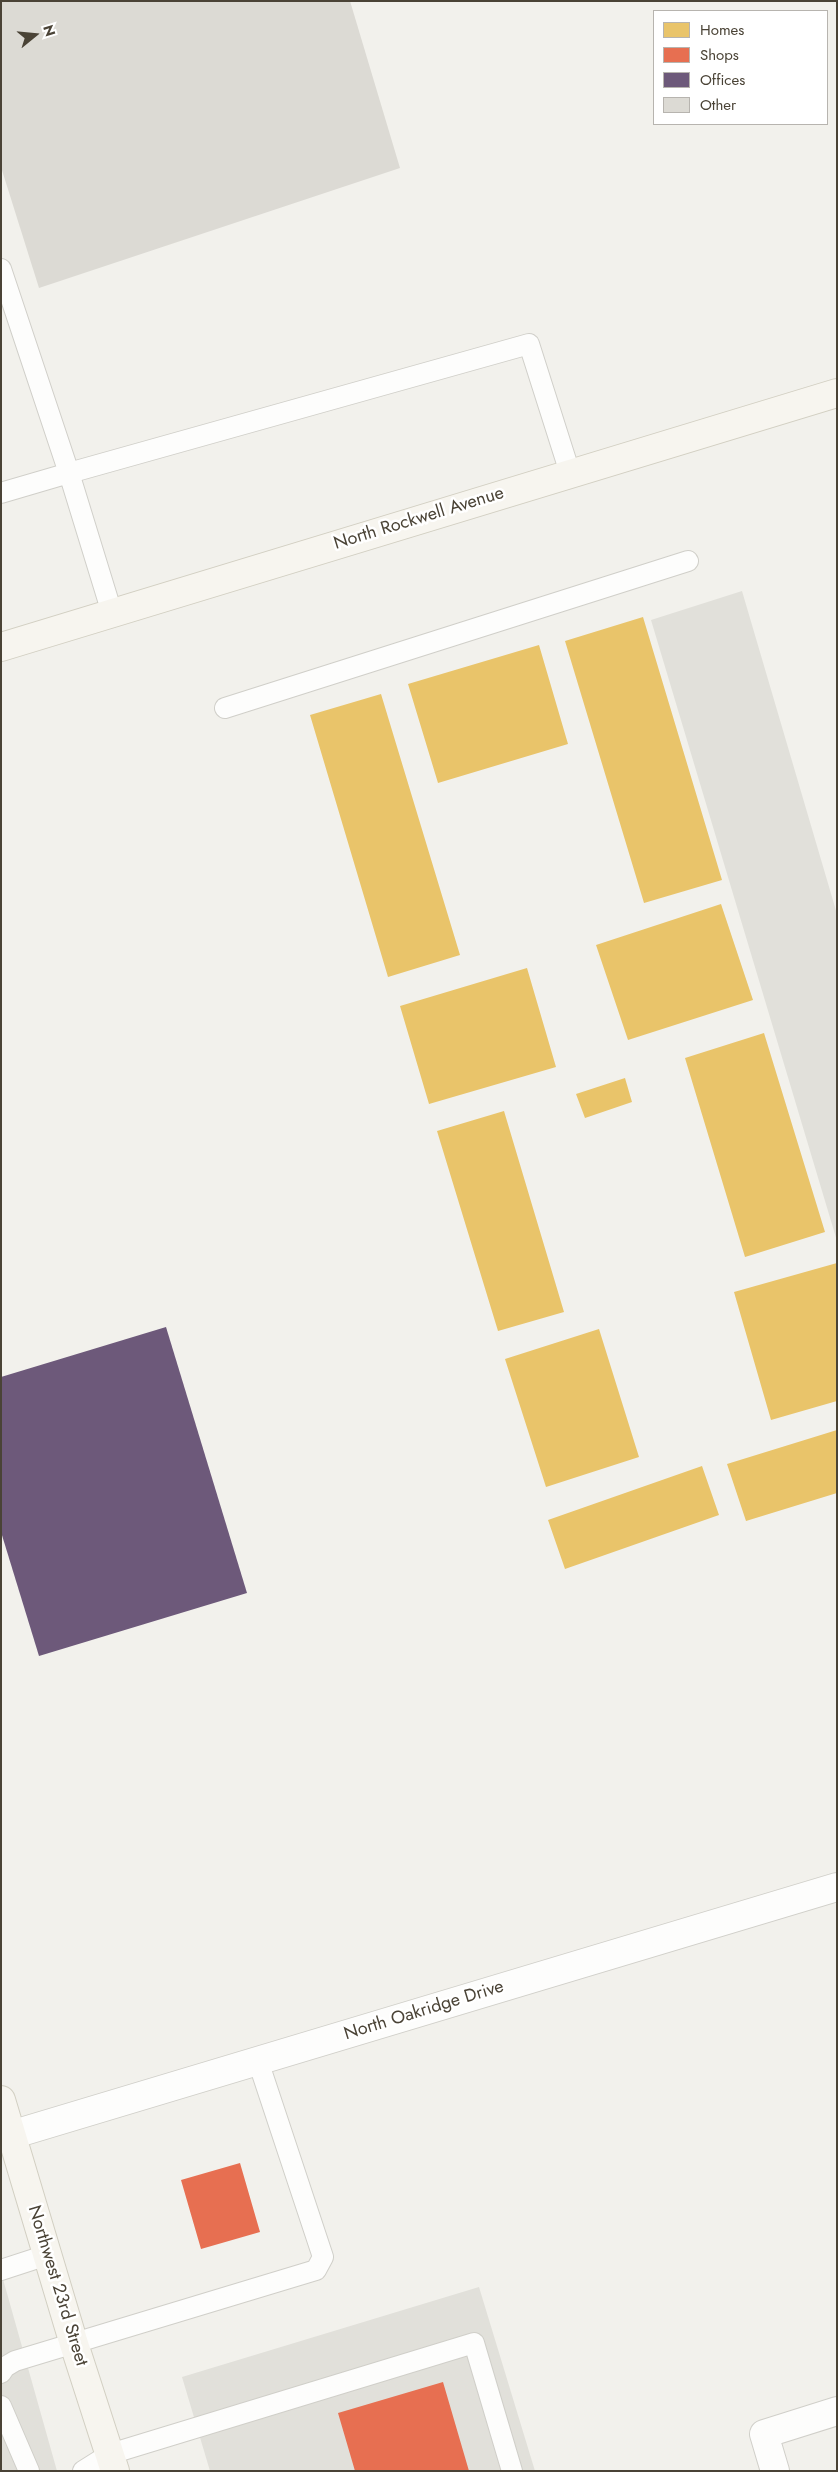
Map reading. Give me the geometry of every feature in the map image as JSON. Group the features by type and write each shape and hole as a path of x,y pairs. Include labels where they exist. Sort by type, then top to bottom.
{"main road":[{"name":"North Rockwell Avenue","path":"1,647 837,393"},
{"name":"Northwest 23rd Street","path":"5,2115 74,2344 112,2462"}],"street":[{"name":"North Oakridge Drive","path":"5,2115 258,2061 837,1886"},
{"path":"775,2471 764,2434 837,2411"}],"lane":[{"path":"1,269 69,474 112,613"},
{"path":"1,493 529,344 570,474"},
{"path":"225,708 688,561"},
{"path":"3,2365 316,2270 323,2257 258,2061"},
{"path":"1,2270 47,2255"},
{"path":"82,2471 474,2343 512,2471"},
{"path":"1,2406 29,2471"}],"shaded area":[{"path":"742,591 837,914 837,1241 651,620"},
{"path":"1,2272 57,2471 1,2471"},
{"path":"479,2287 535,2471 210,2471 182,2377"}],"building: Homes":[{"path":"643,617 722,880 644,903 565,641"},
{"path":"539,645 568,744 438,783 408,684"},
{"path":"381,694 460,955 388,977 310,715"},
{"path":"721,904 753,1000 628,1040 596,945"},
{"path":"527,968 556,1067 429,1104 400,1006"},
{"path":"764,1033 825,1232 745,1257 685,1058"},
{"path":"625,1078 632,1102 585,1118 576,1094"},
{"path":"504,1111 564,1312 498,1331 437,1131"},
{"path":"837,1263 837,1401 771,1420 734,1292"},
{"path":"599,1329 639,1457 546,1487 505,1359"},
{"path":"837,1430 837,1493 746,1521 727,1464"},
{"path":"702,1466 719,1515 565,1569 548,1520"}],"building: Shops":[{"path":"240,2163 260,2232 201,2249 181,2180"},
{"path":"443,2382 469,2471 355,2471 338,2413"}],"building: Offices":[{"path":"166,1327 247,1593 39,1656 1,1532 1,1377"}],"building: Other":[{"path":"1,1 350,1 400,168 39,288 1,167"}]}
